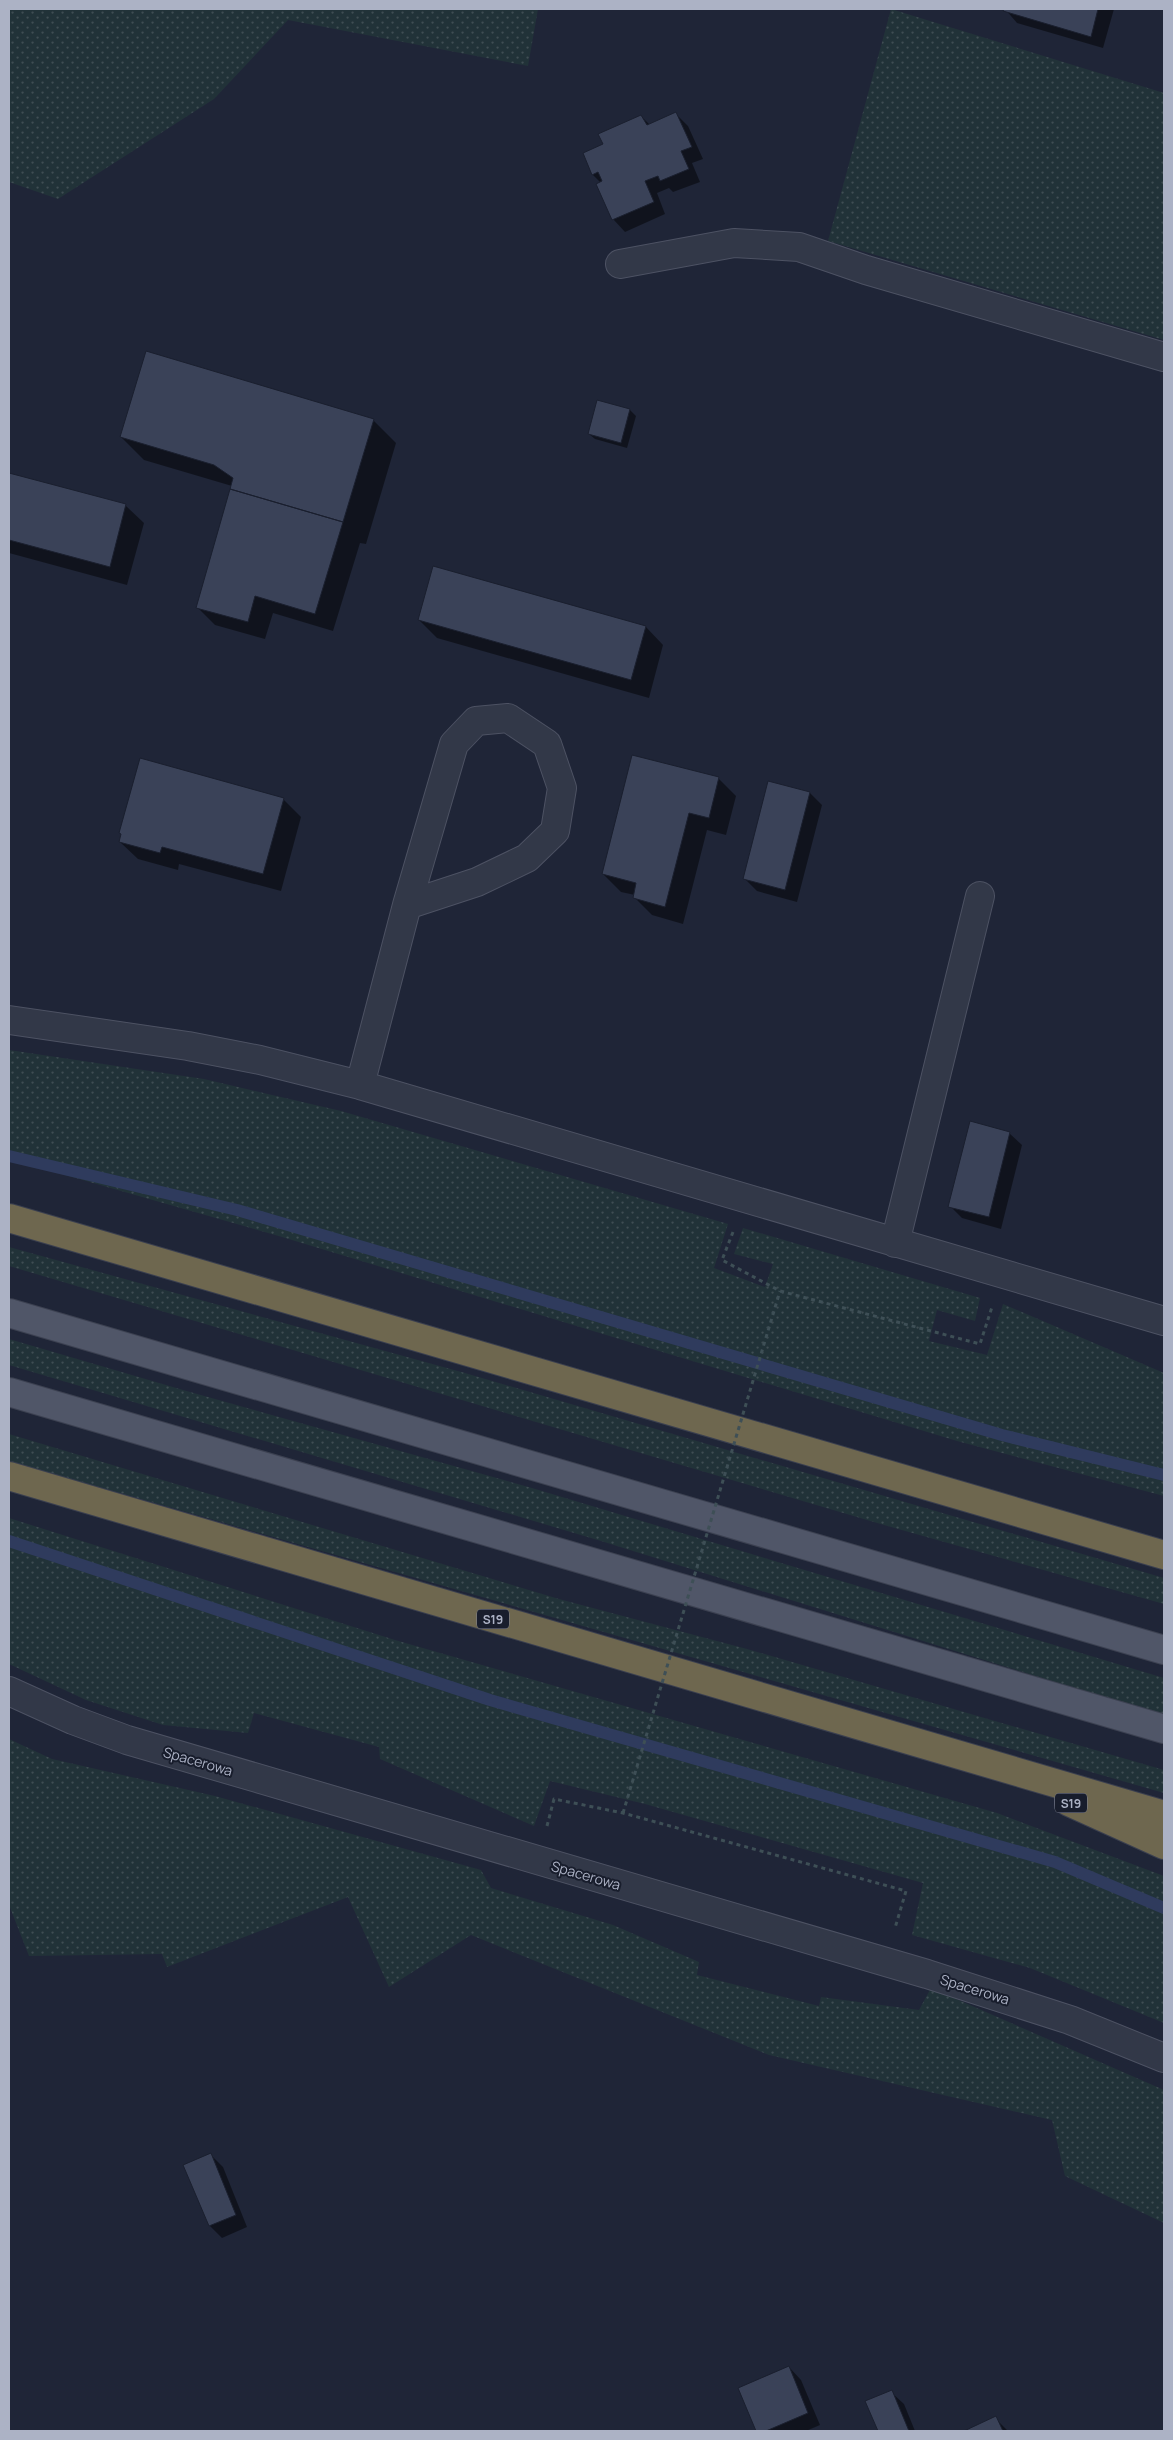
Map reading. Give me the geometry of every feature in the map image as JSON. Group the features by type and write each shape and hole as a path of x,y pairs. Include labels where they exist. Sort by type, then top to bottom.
{"highway":[{"path":"9,1218 1158,1552"},
{"name":"S19","path":"9,1476 978,1761 1164,1845"},
{"path":"978,1761 1164,1814"}],"main road":[{"path":"9,1313 1164,1650"},
{"path":"9,1392 1164,1729"}],"street":[{"path":"620,264 734,243 799,247 866,270 1164,357"},
{"path":"360,1085 407,905 454,744 476,721 508,718 547,744 562,788 555,831 527,858 477,882 407,905"},
{"path":"895,1243 980,896"},
{"path":"9,1020 188,1046 260,1060 360,1085 895,1243 1164,1320"},
{"name":"Spacerowa","path":"9,1692 73,1720 127,1740 927,1974 1070,2020 1164,2058"}],"path":[{"path":"722,1260 780,1291 980,1344"},
{"path":"624,1813 780,1291"},
{"path":"545,1833 554,1799 624,1813 906,1891"}],"shaded area":[{"path":"9,9 538,9 528,66 288,20 214,99 58,199 9,182"},
{"path":"891,9 1164,93 1164,340 828,241"},
{"path":"9,1050 204,1079 341,1111 728,1224 714,1268 765,1287 773,1264 734,1254 743,1228 980,1298 975,1321 937,1310 929,1341 987,1355 1003,1304 1164,1373 1164,1496 957,1441 282,1237 9,1159"},
{"path":"9,1247 465,1373 1164,1578 1164,1604 884,1525 9,1266"},
{"path":"9,1339 532,1488 1164,1678 1164,1716 601,1541 9,1365"},
{"path":"9,1434 559,1599 747,1649 1164,1770 1164,1793 9,1461"},
{"path":"9,1518 395,1640 997,1813 1164,1876 1164,2023 1030,1968 912,1935 923,1883 645,1804 550,1781 534,1826 380,1759 379,1747 254,1713 248,1733 163,1725 86,1700 9,1664"},
{"path":"9,1739 52,1759 215,1796 481,1870 491,1888 613,1925 699,1962 697,1975 819,2006 821,1997 919,2010 931,1988 1164,2090 1164,2223 1065,2176 1052,2120 769,2055 471,1935 389,1987 348,1897 167,1967 162,1954 29,1956 9,1905"}],"building":[{"path":"1004,9 1098,9 1091,37 1003,11"},
{"path":"676,112 692,147 681,151 689,169 660,181 658,176 645,181 654,202 612,220 596,184 602,181 598,172 592,175 583,153 603,144 598,134 641,115 647,125"},
{"path":"146,351 374,419 343,522 230,489 233,478 214,465 120,437"},
{"path":"597,400 630,409 621,443 588,434"},
{"path":"9,473 126,504 110,567 9,540"},
{"path":"230,489 343,522 315,614 255,596 248,622 196,608"},
{"path":"433,566 646,626 631,680 418,620"},
{"path":"632,755 719,777 709,818 689,813 665,907 633,898 636,883 602,874"},
{"path":"140,758 284,798 263,874 162,847 160,853 119,842 121,834 119,833"},
{"path":"768,781 810,792 785,890 743,879"},
{"path":"970,1121 1010,1132 989,1217 948,1207"},
{"path":"211,2153 236,2215 209,2226 183,2165"},
{"path":"789,2366 808,2413 766,2431 756,2431 738,2388"},
{"path":"892,2390 909,2431 878,2431 865,2401"},
{"path":"996,2416 1003,2431 964,2431"}],"waterway":[{"path":"9,1156 237,1210 1002,1435 1164,1475"},
{"path":"9,1541 490,1700 1055,1862 1164,1908"}]}
